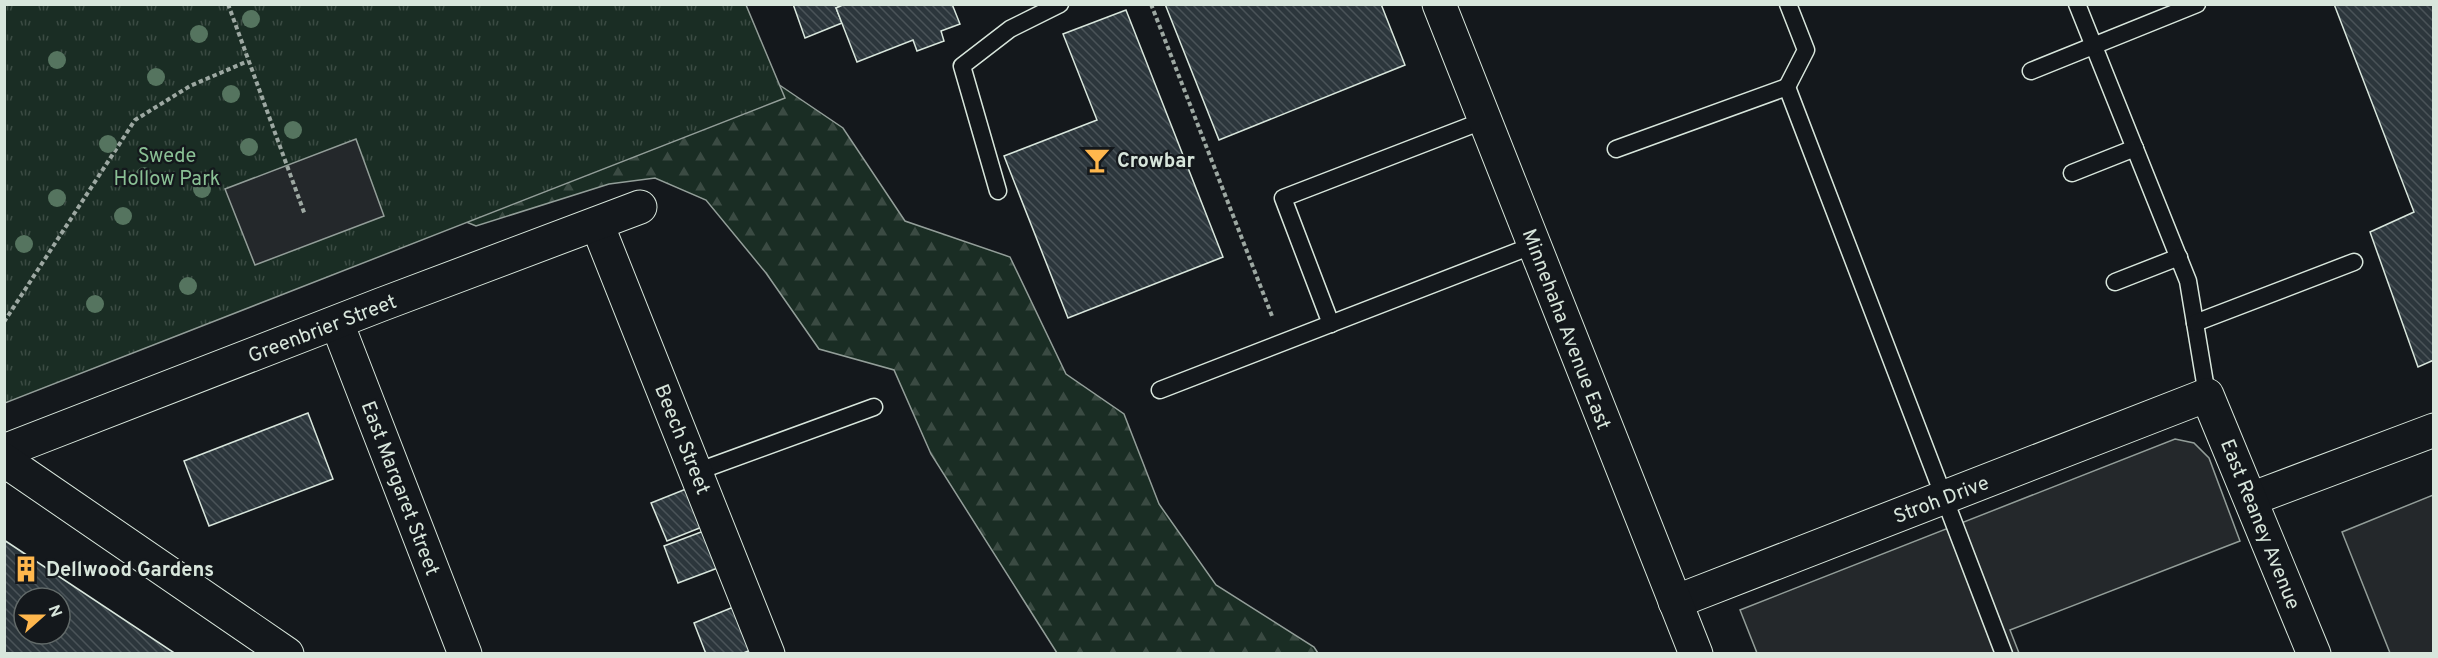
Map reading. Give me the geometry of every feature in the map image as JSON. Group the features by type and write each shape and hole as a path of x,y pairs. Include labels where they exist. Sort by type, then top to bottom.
{"street":[{"name":"Minnehaha Avenue East","path":"1439,4 1696,654"},
{"name":"Greenbrier Street","path":"4,451 640,207"},
{"name":"Beech Street","path":"597,224 768,654"},
{"name":"East Margaret Street","path":"337,323 465,654"},
{"name":"Stroh Drive","path":"1675,602 2207,395"},
{"name":"East Reaney Avenue","path":"2207,395 2314,654"},
{"path":"2251,500 2433,430"},
{"path":"4,460 287,654"}],"lane":[{"path":"998,191 962,66 1010,29 1060,4"},
{"path":"1616,150 1787,87 1806,50 1788,4"},
{"path":"2077,4 2188,281 2207,395"},
{"path":"2031,71 2197,4"},
{"path":"1787,87 2004,654"},
{"path":"1331,324 1283,198 1485,120"},
{"path":"2072,173 2135,148"},
{"path":"1160,390 1534,245"},
{"path":"2115,282 2179,257"},
{"path":"2196,323 2354,262"},
{"path":"696,472 874,408"}],"path":[{"path":"228,4 305,216"},
{"path":"1151,4 1282,342"},
{"path":"4,322 135,120 190,86 249,61"}],"green space":[{"name":"Swede Hollow Park","path":"5,5 746,5 785,98 5,403"},
{"path":"775,82 843,128 905,221 1010,257 1066,374 1124,414 1159,504 1216,585 1314,647 1318,653 1057,653 931,454 894,370 819,349 766,273 706,200 655,178 609,184 476,226 449,215"}],"shaded area":[{"path":"356,139 384,216 255,265 225,189"},
{"path":"2175,439 2194,443 2209,458 2240,541 2010,630 2019,653 1757,653 1740,610"},
{"path":"2433,495 2433,653 2390,653 2342,532"}],"building":[{"path":"793,4 845,4 836,8 842,23 805,38"},
{"path":"845,4 952,4 960,24 941,31 944,41 917,51 913,40 857,62 836,8"},
{"path":"1165,4 1381,4 1405,65 1219,140"},
{"path":"2334,4 2434,4 2434,360 2418,367 2370,232 2414,212"},
{"path":"1126,10 1223,257 1068,318 1004,156 1097,120 1063,34"},
{"path":"308,413 333,479 209,526 184,461"},
{"path":"691,487 707,525 667,541 651,503"},
{"path":"709,529 723,566 678,583 664,546"},
{"name":"Dellwood Gardens","path":"4,540 176,654 4,654"},
{"path":"736,606 753,649 741,654 706,654 694,623"}],"place":[{"name":"Crowbar","path":"1097,160"},
{"name":"Dellwood Gardens","path":"26,569"}]}
